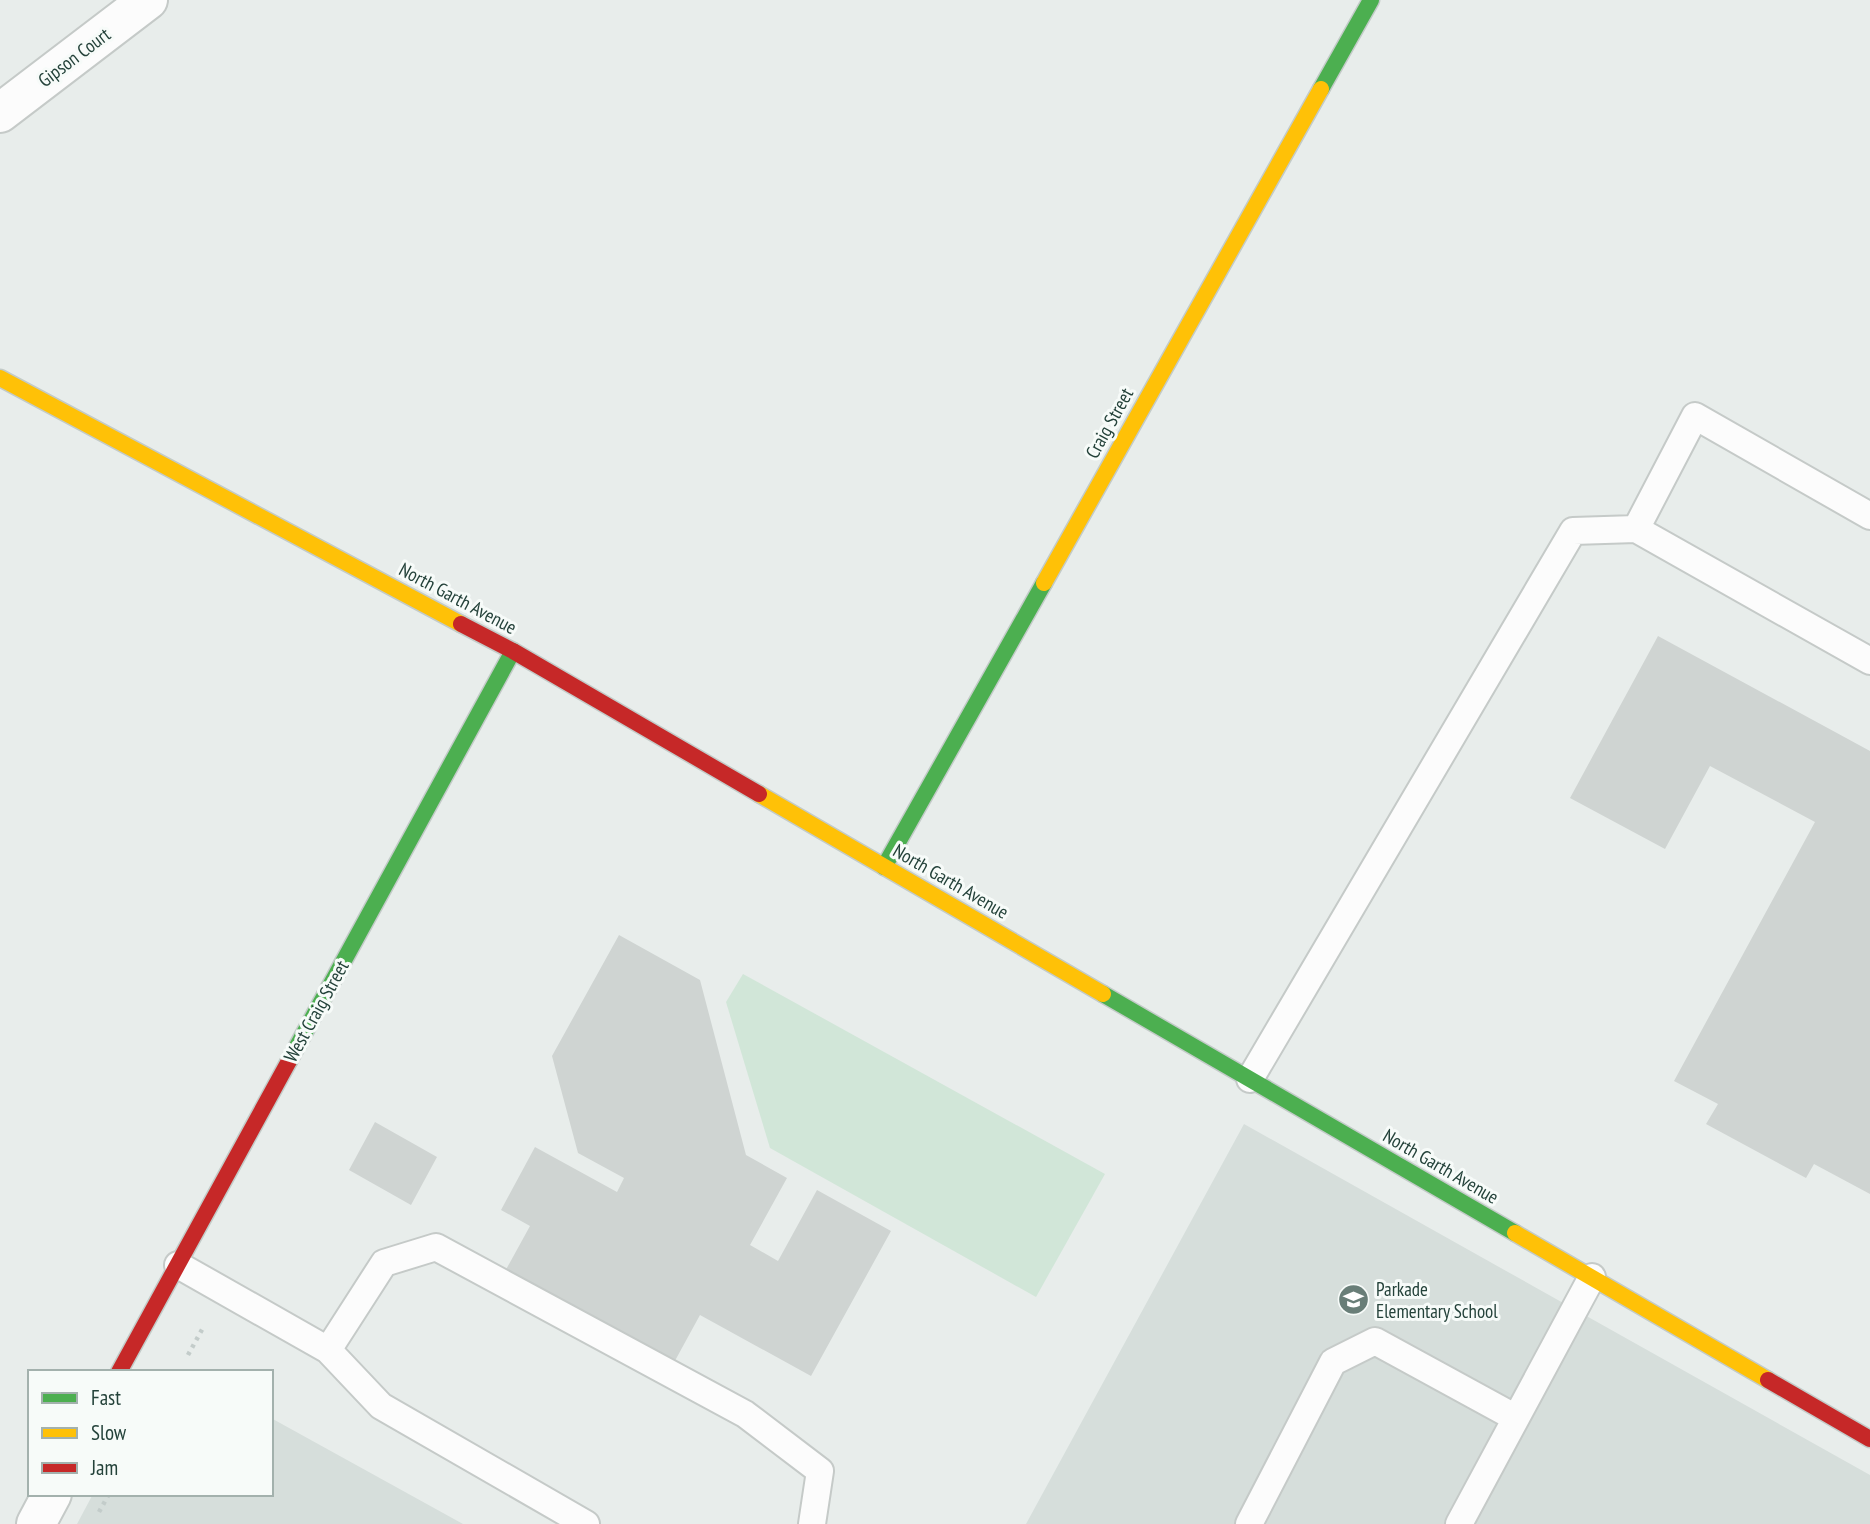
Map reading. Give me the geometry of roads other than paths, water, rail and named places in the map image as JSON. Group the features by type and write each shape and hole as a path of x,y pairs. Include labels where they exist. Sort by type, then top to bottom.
{"street":[{"name":"Gipson Court","path":"0,113 148,0"},
{"name":"Craig Street","path":"884,867 1371,0"},
{"name":"North Garth Avenue","path":"0,378 513,651 1870,1439"},
{"name":"West Craig Street","path":"120,1370 513,651"},
{"path":"36,1524 51,1496"}],"lane":[{"path":"1636,529 1695,416 1870,516"},
{"path":"1250,1079 1573,531 1636,529 1870,661"},
{"path":"328,1350 384,1263 436,1247 745,1414 820,1471 812,1524"},
{"path":"178,1265 328,1350 381,1406 586,1524"},
{"path":"1459,1524 1592,1278"},
{"path":"1249,1524 1333,1362 1376,1340 1516,1418"}],"place":[{"name":"Parkade Elementary School","path":"1353,1300"}]}
